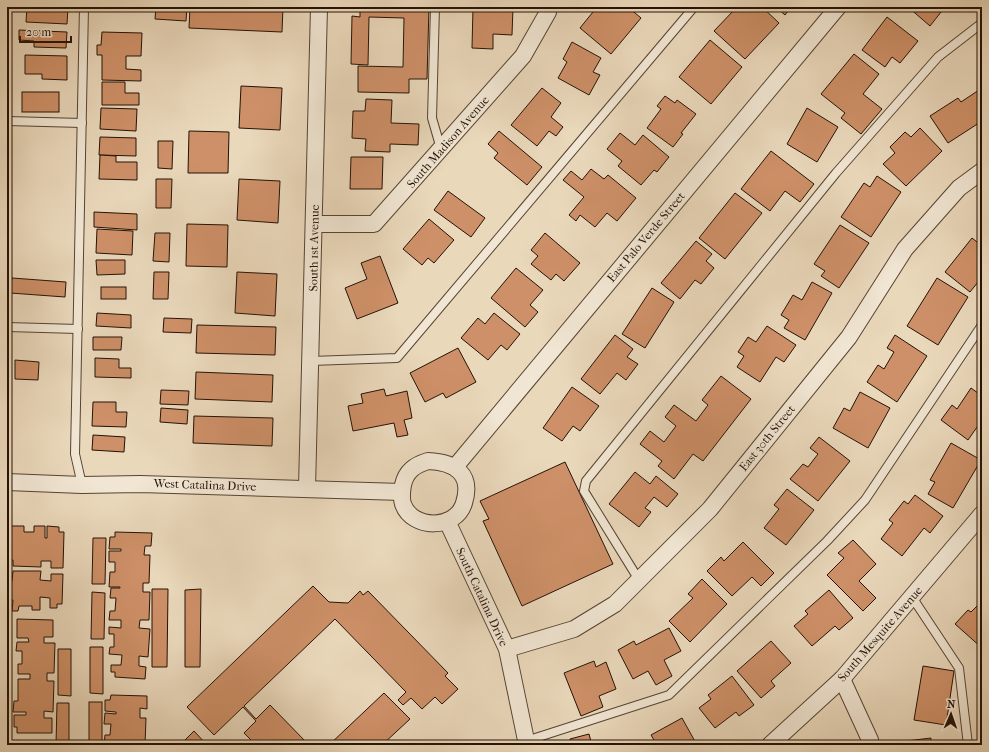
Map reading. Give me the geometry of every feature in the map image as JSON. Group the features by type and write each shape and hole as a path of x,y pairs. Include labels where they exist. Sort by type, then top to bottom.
{"street":[{"name":"South 1st Avenue","path":"308,488 319,7"},
{"name":"South Madison Avenue","path":"314,224 374,224 523,56 548,12 549,7"},
{"name":"East Palo Verde Street","path":"454,467 838,7"},
{"name":"East 30th Street","path":"507,649 574,629 615,604 639,580 710,508 849,337 905,249 959,188 982,171"},
{"path":"428,461 447,463 454,467 463,477 466,486 466,497 463,507 456,515 447,521 438,524 428,523 409,513 403,504 402,492 407,475 411,469 418,464 428,461"},
{"name":"West Catalina Drive","path":"7,482 82,485 140,484 308,488 402,492"},
{"name":"South Mesquite Avenue","path":"770,745 842,679 982,514"},
{"name":"South Catalina Drive","path":"447,521 507,649 526,743"},
{"path":"842,679 871,745"}],"lane":[{"path":"82,485 75,454 84,7"},
{"path":"435,7 432,118 441,150"},
{"path":"311,361 397,358 694,7"},
{"path":"639,580 584,491 586,481 836,173 938,57 982,22"},
{"path":"7,121 82,122"},
{"path":"526,743 669,695 827,541 865,500 982,325"},
{"path":"7,327 78,329"},
{"path":"912,597 959,668 968,745"}],"building":[{"path":"27,7 68,7 67,24 26,22"},
{"path":"156,7 187,7 186,21 155,19"},
{"path":"190,7 283,7 282,32 189,28"},
{"path":"360,7 429,7 427,79 409,79 409,93 358,92 358,66 403,67 404,18 369,17 368,65 351,64 352,16 360,17"},
{"path":"473,7 513,7 512,35 493,34 493,49 472,48"},
{"path":"597,7 628,7 641,18 611,54 580,28"},
{"path":"744,7 762,7 779,23 745,59 714,31 736,8 740,11"},
{"path":"776,7 791,7 785,15"},
{"path":"908,7 945,7 930,26"},
{"path":"887,17 918,41 900,63 892,57 885,67 862,50"},
{"path":"19,30 67,32 66,48 34,47 34,41 19,40"},
{"path":"102,32 142,33 141,56 126,56 126,69 141,70 141,81 102,80 102,55 97,55 97,45 101,45"},
{"path":"710,40 742,67 711,104 679,77"},
{"path":"572,42 601,58 593,72 600,75 589,95 558,78 567,62 563,59"},
{"path":"854,54 879,74 863,94 882,109 861,134 841,118 845,113 821,94"},
{"path":"25,55 67,56 67,80 42,79 42,74 25,74"},
{"path":"102,82 125,82 125,93 139,93 139,105 102,105"},
{"path":"241,86 282,88 280,130 239,128"},
{"path":"542,88 561,103 551,117 563,127 556,136 549,131 537,146 511,125"},
{"path":"979,90 982,95 982,121 948,143 930,116 958,98 961,102"},
{"path":"22,92 59,92 59,112 22,112"},
{"path":"665,96 675,103 677,100 696,114 681,133 683,134 673,147 647,128 661,109 657,106"},
{"path":"366,99 392,100 391,123 419,124 418,145 390,144 390,152 365,151 366,139 352,138 353,111 365,111"},
{"path":"101,108 137,109 136,131 100,129"},
{"path":"807,108 838,127 817,162 787,144"},
{"path":"920,128 942,151 906,186 883,164 895,153 890,147 905,132 911,137"},
{"path":"189,131 229,132 228,173 188,173"},
{"path":"499,131 542,167 527,185 494,158 498,153 488,144"},
{"path":"620,133 635,145 643,135 669,157 657,172 654,170 641,185 618,166 622,161 607,149"},
{"path":"100,137 136,138 136,156 99,155"},
{"path":"158,141 173,141 172,169 158,168"},
{"path":"771,151 814,184 800,202 785,191 770,211 741,189"},
{"path":"100,155 116,156 116,162 137,162 137,180 99,179"},
{"path":"351,157 383,157 382,189 350,189"},
{"path":"591,169 604,179 608,175 636,198 617,221 607,213 595,227 580,215 576,221 569,215 584,197 563,180 571,171 582,180"},
{"path":"877,176 901,192 871,237 841,217 864,183 870,187"},
{"path":"156,179 172,179 171,208 156,208"},
{"path":"239,179 280,181 278,223 237,220"},
{"path":"448,191 485,218 471,237 434,210"},
{"path":"735,193 762,213 725,259 699,238"},
{"path":"94,212 137,214 137,230 94,227"},
{"path":"429,219 454,240 434,263 428,258 422,265 403,249"},
{"path":"187,224 228,225 227,267 186,266"},
{"path":"840,225 869,243 839,288 821,276 825,271 814,264"},
{"path":"97,229 133,231 132,255 96,253"},
{"path":"155,233 170,233 169,262 153,261"},
{"path":"545,233 580,263 564,281 556,274 551,280 531,264 538,256 531,250"},
{"path":"972,238 982,246 982,277 970,292 945,272"},
{"path":"696,241 712,254 706,261 714,268 701,284 695,280 680,299 661,283"},
{"path":"380,256 398,303 357,319 345,288 367,279 361,263"},
{"path":"96,260 125,260 125,274 97,275"},
{"path":"516,268 543,290 530,305 538,312 525,327 491,298"},
{"path":"154,272 169,272 168,299 153,299"},
{"path":"237,272 277,274 275,316 235,313"},
{"path":"12,278 66,282 65,297 10,293"},
{"path":"937,278 968,297 938,345 907,326"},
{"path":"812,282 832,293 805,340 784,328 789,320 781,315 793,295 802,300"},
{"path":"101,287 126,287 126,299 101,299"},
{"path":"652,288 674,302 645,348 622,334"},
{"path":"97,313 131,315 131,328 96,326"},
{"path":"494,313 520,334 507,350 501,345 488,360 461,338 478,318 485,324"},
{"path":"164,318 192,319 191,333 163,332"},
{"path":"197,325 276,327 275,355 196,353"},
{"path":"767,326 796,345 784,362 776,357 760,382 737,367 744,356 738,352 748,337 756,342"},
{"path":"615,335 633,349 627,357 638,364 626,380 617,373 600,394 581,379"},
{"path":"895,335 927,356 897,402 867,382 878,365 884,369 894,352 887,348"},
{"path":"93,337 122,337 121,350 93,350"},
{"path":"458,348 476,382 446,398 443,393 425,402 410,373"},
{"path":"95,358 119,359 119,368 131,368 131,378 95,377"},
{"path":"15,360 39,362 38,380 15,379"},
{"path":"196,372 273,375 272,402 195,399"},
{"path":"721,376 751,399 703,461 693,454 674,479 658,466 662,461 640,444 650,431 664,442 676,426 665,417 674,405 696,421 708,405 702,400"},
{"path":"572,387 599,406 580,431 573,426 562,441 543,428"},
{"path":"971,388 982,396 982,420 968,440 941,420 952,405 957,409"},
{"path":"384,389 386,396 407,391 412,418 404,420 408,435 397,437 394,423 353,431 348,406 363,403 361,394"},
{"path":"161,390 189,391 188,405 160,404"},
{"path":"860,392 890,408 868,448 833,428 844,408 850,411"},
{"path":"93,402 116,402 116,412 127,412 126,427 92,426"},
{"path":"161,408 188,410 187,424 160,422"},
{"path":"194,416 273,418 272,446 193,443"},
{"path":"93,435 125,437 124,452 92,450"},
{"path":"819,437 850,461 818,501 790,479 803,464 808,467 818,454 810,448"},
{"path":"951,443 981,460 953,508 928,494 935,482 930,480"},
{"path":"565,462 613,564 522,606 483,521 489,519 480,501"},
{"path":"635,472 650,484 656,476 678,494 667,507 654,497 645,508 651,512 639,527 609,504"},
{"path":"787,489 814,510 786,545 764,528 779,509 774,505"},
{"path":"915,495 943,516 930,533 924,528 902,556 881,539 893,523 889,520 904,501 908,504"},
{"path":"9,526 24,526 24,532 34,532 34,526 45,526 45,538 47,538 47,526 59,527 59,532 64,532 63,568 51,568 51,561 41,561 41,567 13,566 13,560 7,560 7,528 9,537"},
{"path":"115,532 152,533 151,546 145,546 144,555 150,555 149,583 143,583 143,592 150,592 149,620 140,620 139,628 150,629 148,657 139,656 139,666 146,667 145,679 115,677 115,672 111,672 111,665 121,665 122,655 109,654 110,647 114,647 114,634 109,634 109,627 121,628 121,620 109,620 110,611 115,611 116,598 110,598 111,588 120,588 109,587 110,572 115,572 115,562 109,562 109,551 121,551 121,549 109,549 110,537 115,537"},
{"path":"93,538 106,538 105,584 92,584"},
{"path":"853,540 876,564 859,581 876,598 863,611 827,575 844,558 838,553"},
{"path":"743,542 774,573 761,586 752,577 732,596 707,571 721,557 724,561"},
{"path":"13,571 41,571 40,580 51,581 51,574 63,574 62,604 57,604 57,608 50,608 50,598 40,597 40,610 32,610 32,606 19,606 18,611 12,611 13,600 7,599 7,581 12,581"},
{"path":"702,579 727,604 690,642 669,621 693,598 688,594"},
{"path":"313,586 329,602 348,603 360,591 363,595 368,591 448,673 445,676 458,689 442,704 435,697 422,709 411,698 403,705 398,700 406,692 335,619 244,706 256,719 270,705 308,744 256,745 244,733 256,721 243,707 214,735 187,707"},
{"path":"152,589 168,589 167,667 152,667"},
{"path":"201,589 200,667 185,667 185,590"},
{"path":"829,590 853,618 839,630 835,626 812,646 794,626 808,614 805,611"},
{"path":"92,592 105,593 104,639 91,639"},
{"path":"982,601 982,648 955,624 968,610 971,612"},
{"path":"7,618 10,618 9,649 7,649"},
{"path":"17,619 53,620 53,637 44,637 44,643 55,643 54,673 47,673 47,681 54,681 53,712 44,711 44,718 52,718 52,733 17,733 17,727 14,727 14,715 26,715 26,712 13,712 14,701 18,701 18,679 30,679 30,674 18,674 18,664 22,664 22,651 16,651 17,642 29,642 28,638 17,638"},
{"path":"669,628 681,651 664,660 672,676 656,685 648,671 633,679 618,650 634,641 636,645"},
{"path":"771,641 791,663 771,681 775,686 761,698 737,671"},
{"path":"90,647 103,647 103,694 90,693"},
{"path":"58,649 71,649 71,696 58,695"},
{"path":"594,661 596,667 606,662 616,689 599,696 603,707 581,716 564,673"},
{"path":"923,666 954,671 946,725 914,720"},
{"path":"732,676 754,705 739,716 736,712 715,728 699,708 711,699 708,695"},
{"path":"384,693 410,719 382,745 329,745"},
{"path":"111,695 147,696 147,709 140,708 140,718 146,718 145,745 104,745 105,735 110,735 111,724 104,724 105,713 116,714 116,712 105,711 105,700 110,700"},
{"path":"89,702 102,702 102,745 89,745"},
{"path":"57,703 69,703 69,745 56,745"},
{"path":"682,718 697,745 644,745 654,740 651,735"},
{"path":"194,731 207,745 186,745 183,742"},
{"path":"589,734 592,745 571,745 570,739"},
{"path":"931,738 931,745 907,745 906,741"},
{"path":"16,740 24,745 14,745"}]}
